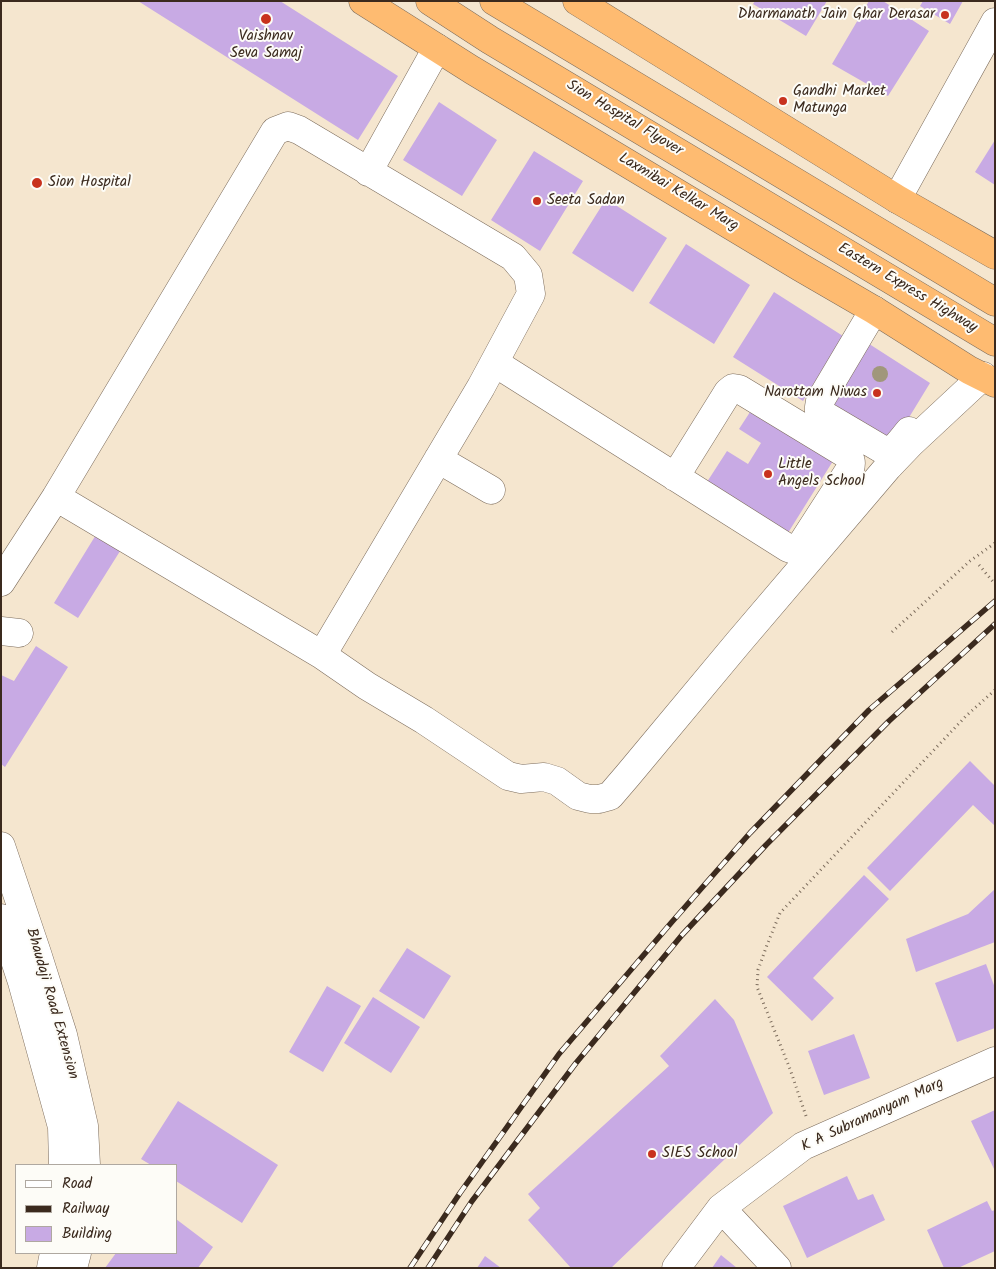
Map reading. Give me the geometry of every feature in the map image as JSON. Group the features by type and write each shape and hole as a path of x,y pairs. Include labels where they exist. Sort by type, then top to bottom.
{"highway":[{"name":"Laxmibai Kelkar Marg","path":"363,1 437,48 982,376"},
{"name":"Sion Hospital Flyover","path":"430,1 490,40 818,236"},
{"path":"494,1 995,302"},
{"path":"577,1 904,203 995,255"},
{"path":"836,207 904,203"},
{"path":"818,236 867,306"},
{"name":"Eastern Express Highway","path":"818,236 995,342"}],"street":[{"path":"904,203 995,22"},
{"path":"368,172 437,48"},
{"path":"1,582 56,496 275,131 288,126 299,130 513,257 528,275 531,294 495,363 322,655"},
{"path":"867,306 820,402 819,412 885,451 890,451 947,390 982,376"},
{"path":"495,363 675,477 788,548 794,550 798,548 850,469 851,463 850,458 846,454 739,389 733,388 728,392 675,477"},
{"path":"56,496 322,655 508,776 521,779 544,777 557,781 578,796 600,799 610,796 894,461 982,376"},
{"path":"438,459 491,490"},
{"name":"Bhaudaji Road Extension","path":"1,846 63,1035 84,1126 86,1164"},
{"name":"Bhaudaji Road Extension","path":"1,918 22,982 62,1127 63,1164"},
{"name":"K A Subramanyam Marg","path":"676,1268 721,1208 803,1146 995,1061"},
{"path":"721,1208 777,1268"},
{"path":"51,1268 54,1254"},
{"path":"74,1268 77,1254"}],"path":[{"path":"892,632 970,561 995,543"},
{"path":"979,565 995,584"},
{"path":"803,1146 809,1126 790,1069 757,987 758,970 780,913 966,716 995,690"}],"building":[{"path":"138,1 280,1 398,76 358,140"},
{"path":"755,1 827,1 806,36 753,4"},
{"path":"869,1 883,1 929,31 888,96 832,64"},
{"name":"Dharmanath Jain Ghar Derasar","path":"923,1 963,1 950,24 920,6"},
{"path":"439,102 497,140 462,196 403,160"},
{"path":"995,140 995,185 975,172"},
{"name":"Seeta Sadan","path":"534,151 583,181 540,251 491,220"},
{"path":"606,199 667,238 633,292 572,253"},
{"path":"686,244 750,285 714,344 649,303"},
{"path":"774,292 843,336 803,401 733,357"},
{"name":"Narottam Niwas","path":"863,340 930,383 891,447 823,404"},
{"name":"Little Angels School","path":"752,409 833,461 786,536 705,485 727,451 748,464 761,443 739,429"},
{"path":"102,525 127,540 78,618 54,603"},
{"path":"36,646 68,667 5,767 1,764 1,675 14,681"},
{"path":"970,761 995,786 995,826 973,805 890,891 867,868"},
{"path":"864,875 889,899 813,978 834,998 812,1021 767,977"},
{"path":"995,889 995,942 916,972 906,939 968,914"},
{"path":"407,948 451,976 424,1019 379,991"},
{"path":"986,964 995,988 995,1028 957,1042 935,983"},
{"path":"327,986 361,1006 323,1072 289,1052"},
{"path":"373,997 420,1027 391,1073 344,1043"},
{"name":"SIES School","path":"715,999 734,1020 773,1113 611,1268 571,1268 528,1220 540,1208 528,1194 669,1066 660,1056"},
{"path":"854,1034 870,1078 824,1095 808,1051"},
{"path":"178,1101 278,1165 242,1223 178,1182 178,1164 149,1164 141,1159"},
{"path":"995,1110 995,1171 971,1121"},
{"path":"847,1176 858,1200 873,1194 885,1220 807,1258 783,1206"},
{"path":"987,1201 992,1211 995,1210 995,1251 958,1268 944,1268 927,1230"},
{"path":"178,1221 213,1247 198,1268 105,1268 115,1254 178,1254"},
{"path":"721,1255 737,1268 712,1268"},
{"path":"485,1256 501,1268 477,1268"}],"railway":[{"path":"410,1268 460,1193 559,1054 671,923 750,833 869,710 995,601"},
{"path":"428,1268 472,1201 576,1063 682,935 766,845 889,721 995,624"}],"place":[{"name":"Dharmanath Jain Ghar Derasar","path":"945,15"},
{"name":"Vaishnav Seva Samaj","path":"266,19"},
{"name":"Gandhi Market Matunga","path":"783,101"},
{"name":"Sion Hospital","path":"37,183"},
{"name":"Seeta Sadan","path":"537,201"},
{"name":"Narottam Niwas","path":"877,393"},
{"name":"Little Angels School","path":"768,474"},
{"name":"SIES School","path":"652,1154"}]}
